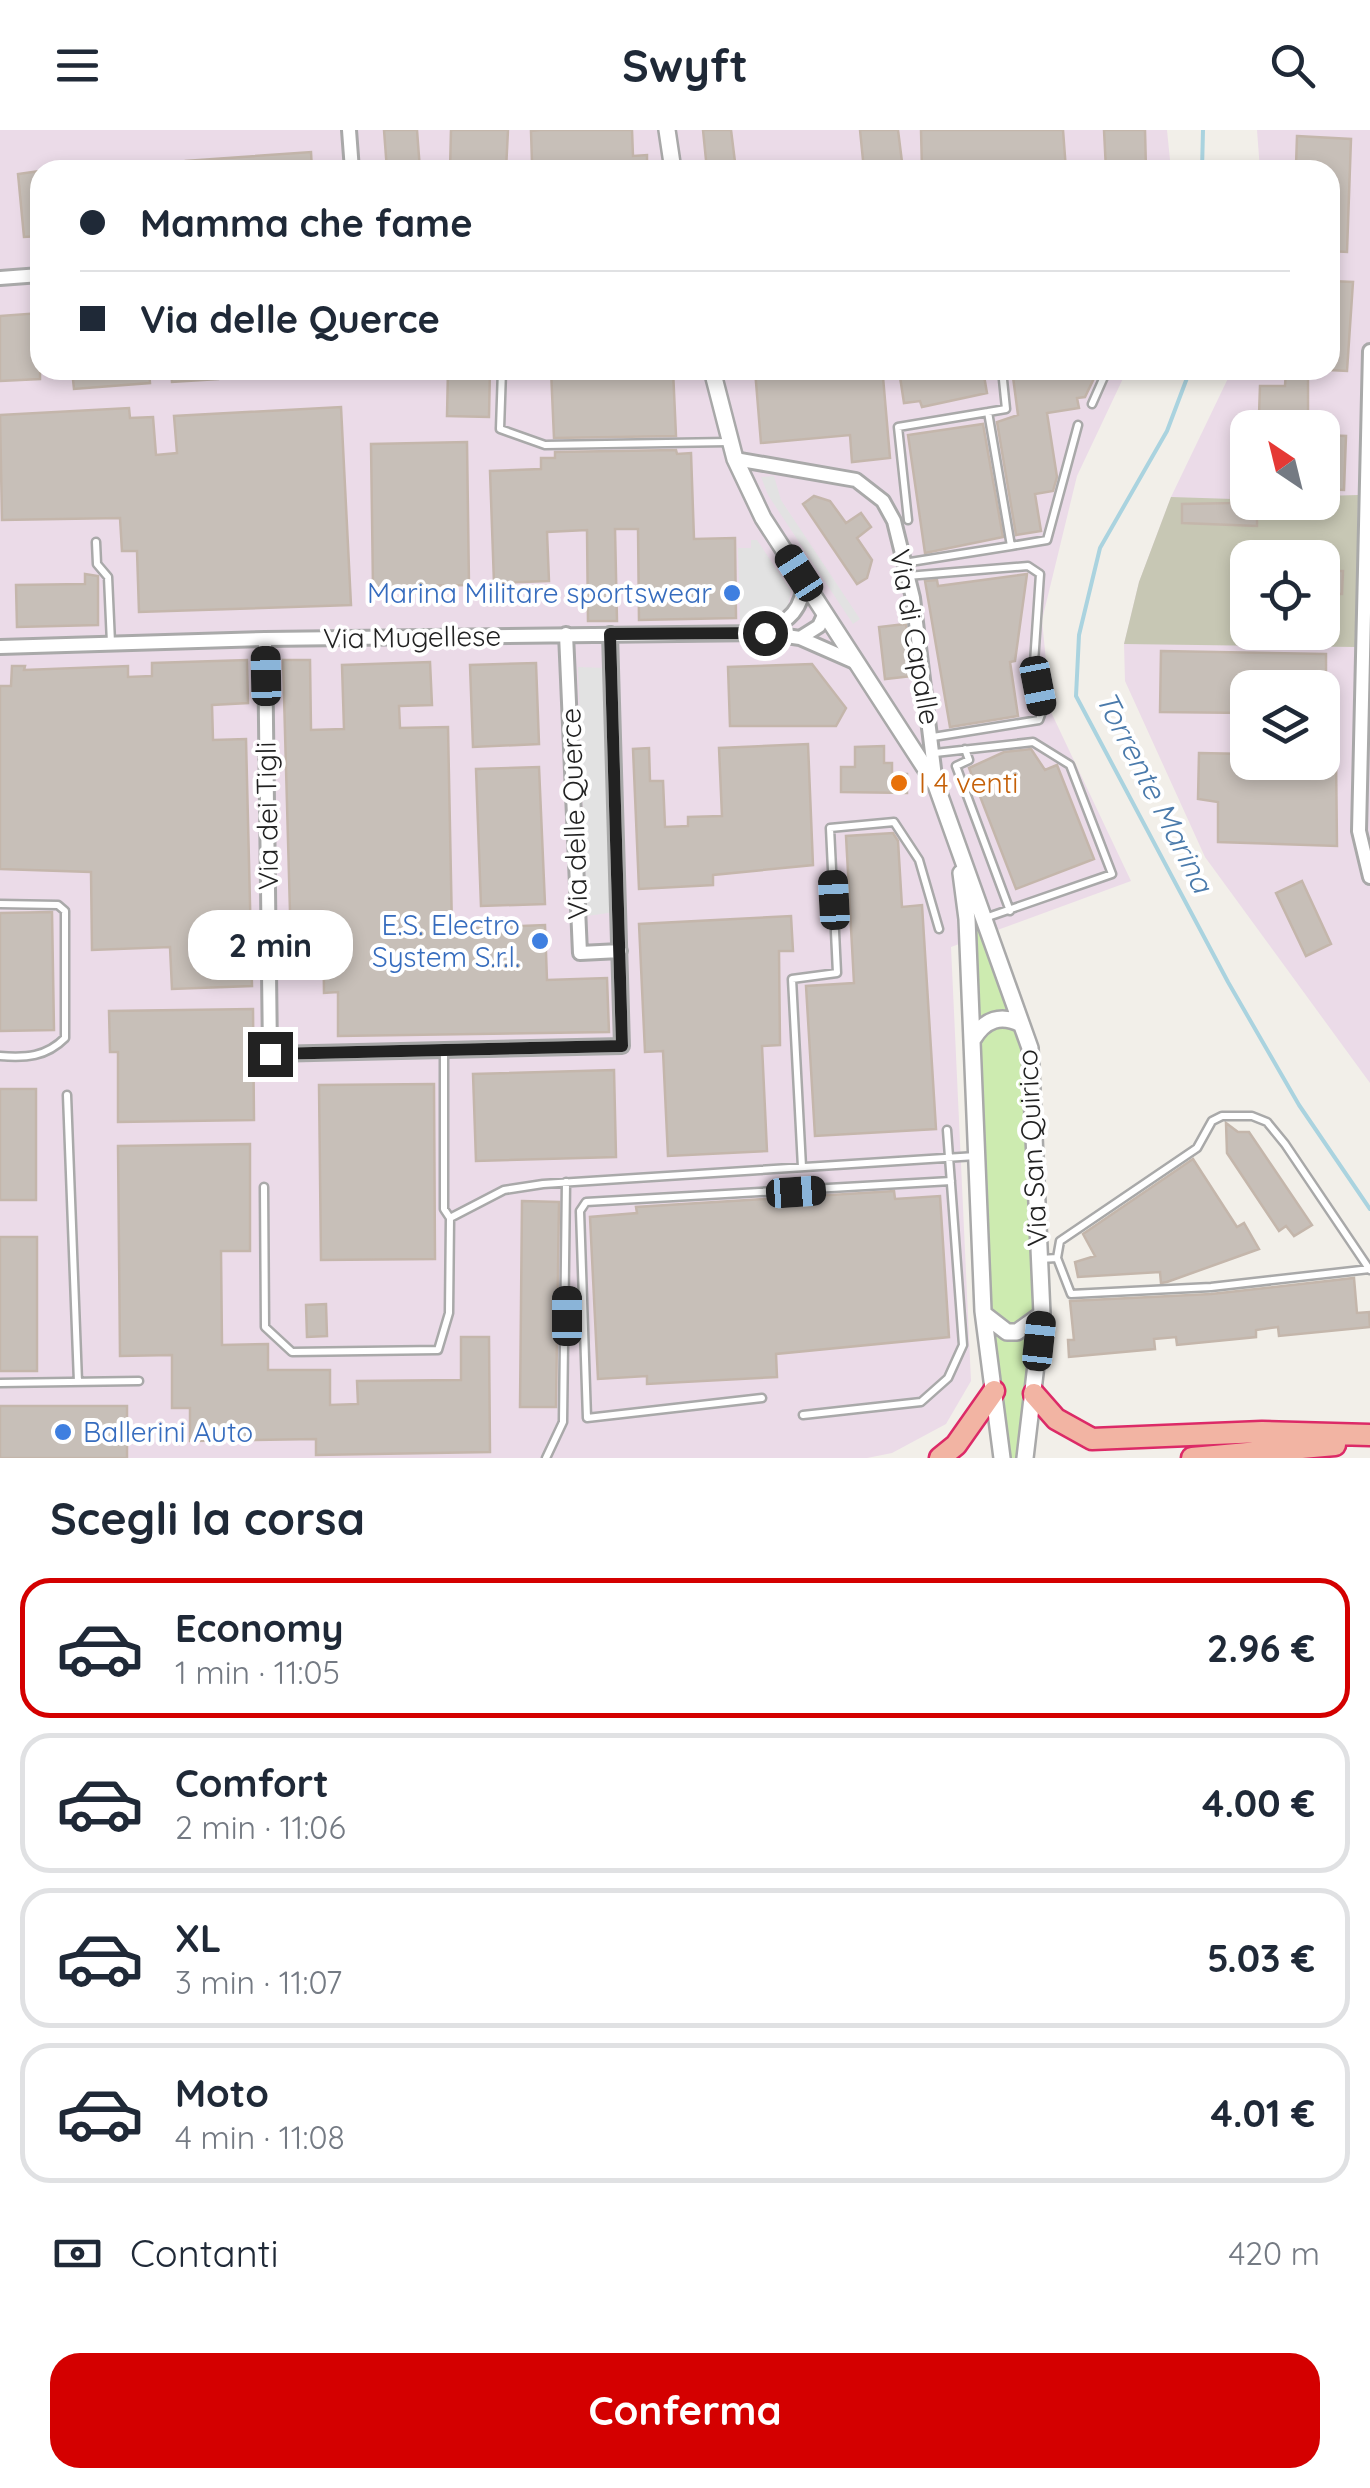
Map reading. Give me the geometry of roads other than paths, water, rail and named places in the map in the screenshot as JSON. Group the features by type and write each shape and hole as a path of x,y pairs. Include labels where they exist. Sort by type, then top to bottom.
{"highway":[{"path":"940,1458 956,1445 994,1391"},
{"path":"1034,1394 1056,1419 1092,1439 1262,1432 1370,1441"},
{"path":"1192,1458 1370,1441"},
{"path":"1311,1458 1370,1441"}],"street":[{"path":"349,130 351,160"},
{"path":"668,130 672,160"},
{"path":"0,278 30,275"},
{"path":"1370,351 1359,831 1370,877"},
{"path":"714,380 732,450"},
{"name":"Via di Capalle","path":"732,450 780,467 856,480 883,501 894,520 905,569 933,736 936,784"},
{"name":"Via San Quirico","path":"732,450 763,518 936,784 1030,1048 1042,1314 1026,1458"},
{"path":"792,618 803,598 804,580"},
{"path":"800,638 818,626 824,613"},
{"name":"Via Mugellese","path":"765,633 792,618 824,613"},
{"name":"Via Mugellese","path":"0,647 265,638 765,633 800,638 859,664"},
{"name":"Via delle Querce","path":"566,634 580,953 620,952"},
{"name":"Via delle Querce","path":"270,1054 622,1046 610,634"},
{"name":"Via dei Tigli","path":"265,638 270,1054"},
{"name":"Via San Quirico","path":"958,849 967,919 983,1311 1002,1458"},
{"path":"973,1039 988,1021 1009,1018 1022,1024"},
{"path":"983,1311 988,1320 1007,1332 1017,1332 1042,1314"}],"lane":[{"path":"502,380 500,428 545,446 732,450"},
{"path":"908,520 898,427 1006,409 1003,380"},
{"path":"1092,404 1103,380"},
{"path":"988,412 1011,546"},
{"path":"905,569 1047,540 1078,425"},
{"path":"96,542 97,564 108,577 111,644"},
{"path":"905,569 1028,566 1040,574 1034,663 1042,709 1039,720 933,736"},
{"path":"935,754 1033,742 1070,766 1112,874 985,918"},
{"path":"966,749 969,760 956,766 1010,910"},
{"path":"802,1167 792,979 837,973 830,828 894,822 919,860 939,929"},
{"path":"0,904 58,904 65,911 66,922 65,1038 54,1050 36,1056 0,1056"},
{"path":"264,1187 266,1328 292,1352 438,1350 449,1313 450,1218 444,1209 444,1050"},
{"path":"67,1095 78,1382"},
{"path":"1222,1116 1252,1116 1267,1122 1285,1144 1370,1269 1211,1287 1072,1294 1057,1258 1060,1241 1197,1148 1212,1121 1222,1116"},
{"path":"803,1415 921,1402 948,1378 962,1345 947,1130"},
{"path":"450,1218 504,1190 566,1182 978,1156"},
{"path":"546,1458 562,1422 566,1182"},
{"path":"762,1398 587,1418 580,1211 586,1202 951,1182"},
{"path":"1038,1258 1057,1258"},
{"path":"0,1383 139,1381"}],"waterway":[{"name":"Torrente Marina","path":"1202,160 1203,130"},
{"name":"Torrente Marina","path":"1186,380 1167,431 1100,548 1079,635 1076,696 1228,982 1299,1105 1370,1209"}],"place":[{"name":"Marina Militare sportswear","path":"732,593"},
{"name":"I 4 venti","path":"899,783"},
{"name":"E.S. Electro System S.r.l.","path":"540,941"},
{"name":"Ballerini Auto","path":"63,1432"}]}
